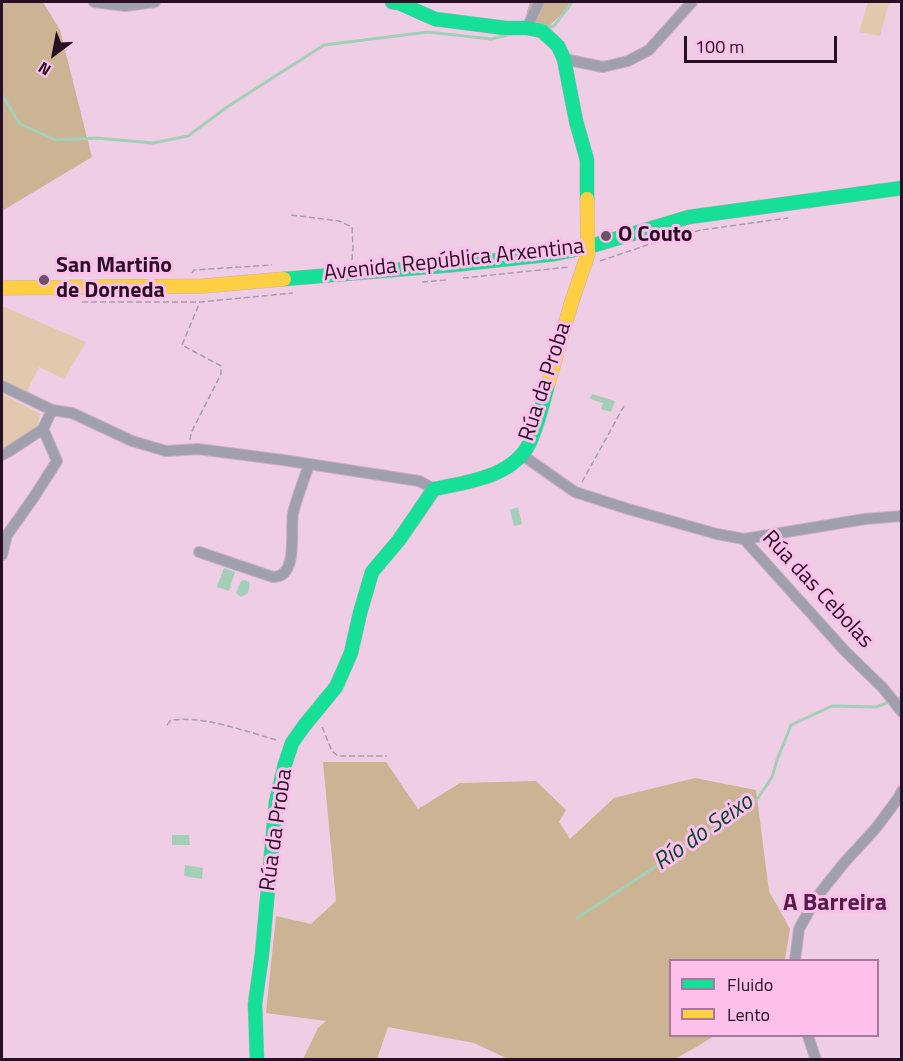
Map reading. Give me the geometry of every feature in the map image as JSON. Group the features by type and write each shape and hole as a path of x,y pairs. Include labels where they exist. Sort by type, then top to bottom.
{"street":[{"path":"94,2 125,6 154,2"},
{"path":"392,2 435,19 505,28 527,28 542,32 558,46 564,59 603,67 628,61 649,50 692,2"},
{"path":"527,28 539,2"},
{"name":"Rúa da Proba","path":"257,1059 255,1004 276,802 292,743 336,687 351,653 372,572 399,540 434,489 478,480 498,473 522,455 530,442 585,265 588,254 587,160 576,121 564,59"},
{"name":"Avenida República Arxentina","path":"2,288 204,286 555,255 588,248 689,217 902,188"},
{"path":"2,386 52,410 72,413 132,441 166,451 198,449 309,464 419,481 434,489"},
{"path":"2,455 43,429 52,410"},
{"path":"2,555 7,535 57,461 43,429"},
{"name":"Rúa das Cebolas","path":"522,455 575,492 717,534 744,539 845,651 883,688 902,712"},
{"path":"199,552 273,577 280,577 286,573 292,550 293,514 309,464"},
{"path":"744,539 865,519 902,516"},
{"path":"795,959 799,928 816,898 876,828 902,791"},
{"path":"809,1037 816,1059"}],"path":[{"path":"291,215 339,221 352,227 352,273"},
{"path":"457,279 585,265 692,232 787,219 789,215"},
{"path":"187,278 194,270 272,265"},
{"path":"422,282 445,280"},
{"path":"189,450 191,433 221,374 220,366 182,345 204,293 204,286"},
{"path":"575,492 624,406"},
{"path":"316,713 332,751 338,756 387,756"},
{"path":"167,725 171,720 187,718 292,743"}],"shaded area":[{"path":"2,2 43,2 60,30 92,157 2,211"},
{"path":"530,2 574,2 546,29 526,15"},
{"path":"868,2 889,2 880,36 859,32"},
{"path":"2,306 86,342 64,379 39,367 26,394 2,381"},
{"path":"2,394 40,414 38,426 2,450"},
{"path":"592,394 615,401 611,412 601,409 603,403 590,399"},
{"path":"518,507 522,524 514,526 510,510"},
{"path":"224,568 235,572 229,591 217,587"},
{"path":"245,580 250,583 248,593 241,597 236,593 241,581"},
{"path":"323,762 386,762 418,809 460,783 536,781 566,810 559,822 570,839 614,798 695,778 756,790 769,891 790,929 785,959 669,959 669,1037 712,1037 675,1059 508,1059 474,1043 388,1027 377,1059 303,1059 318,1028 326,1021 266,1013 276,916 311,924 336,901"},
{"path":"172,835 189,835 190,845 172,845"},
{"path":"185,865 203,868 202,879 184,876"}],"waterway":[{"path":"550,27 554,26 572,2"},
{"path":"2,95 20,124 56,140 97,138 153,143 188,136 227,107 324,45 428,32 491,39 507,35"},
{"name":"Río do Seixo","path":"577,918 756,801 772,777 791,725 832,706 876,707 902,697"}],"traffic: fast":[{"path":"392,2 435,19 542,31 558,46 564,59 576,121 587,160 587,199"},
{"path":"284,279 555,254 588,247 689,217 902,188"},
{"path":"257,1060 255,1004 276,802 292,743 336,687 351,653 372,572 399,540 434,489 488,476 513,463 523,454 530,442 548,384"}],"traffic: slow":[{"path":"548,384 588,254 587,199"},
{"path":"2,288 204,286 284,279"}],"place":[{"name":"O Couto","path":"606,236"},
{"name":"San Martiño de Dorneda","path":"44,280"}],"district":[{"name":"A Barreira","path":"835,904"}]}
